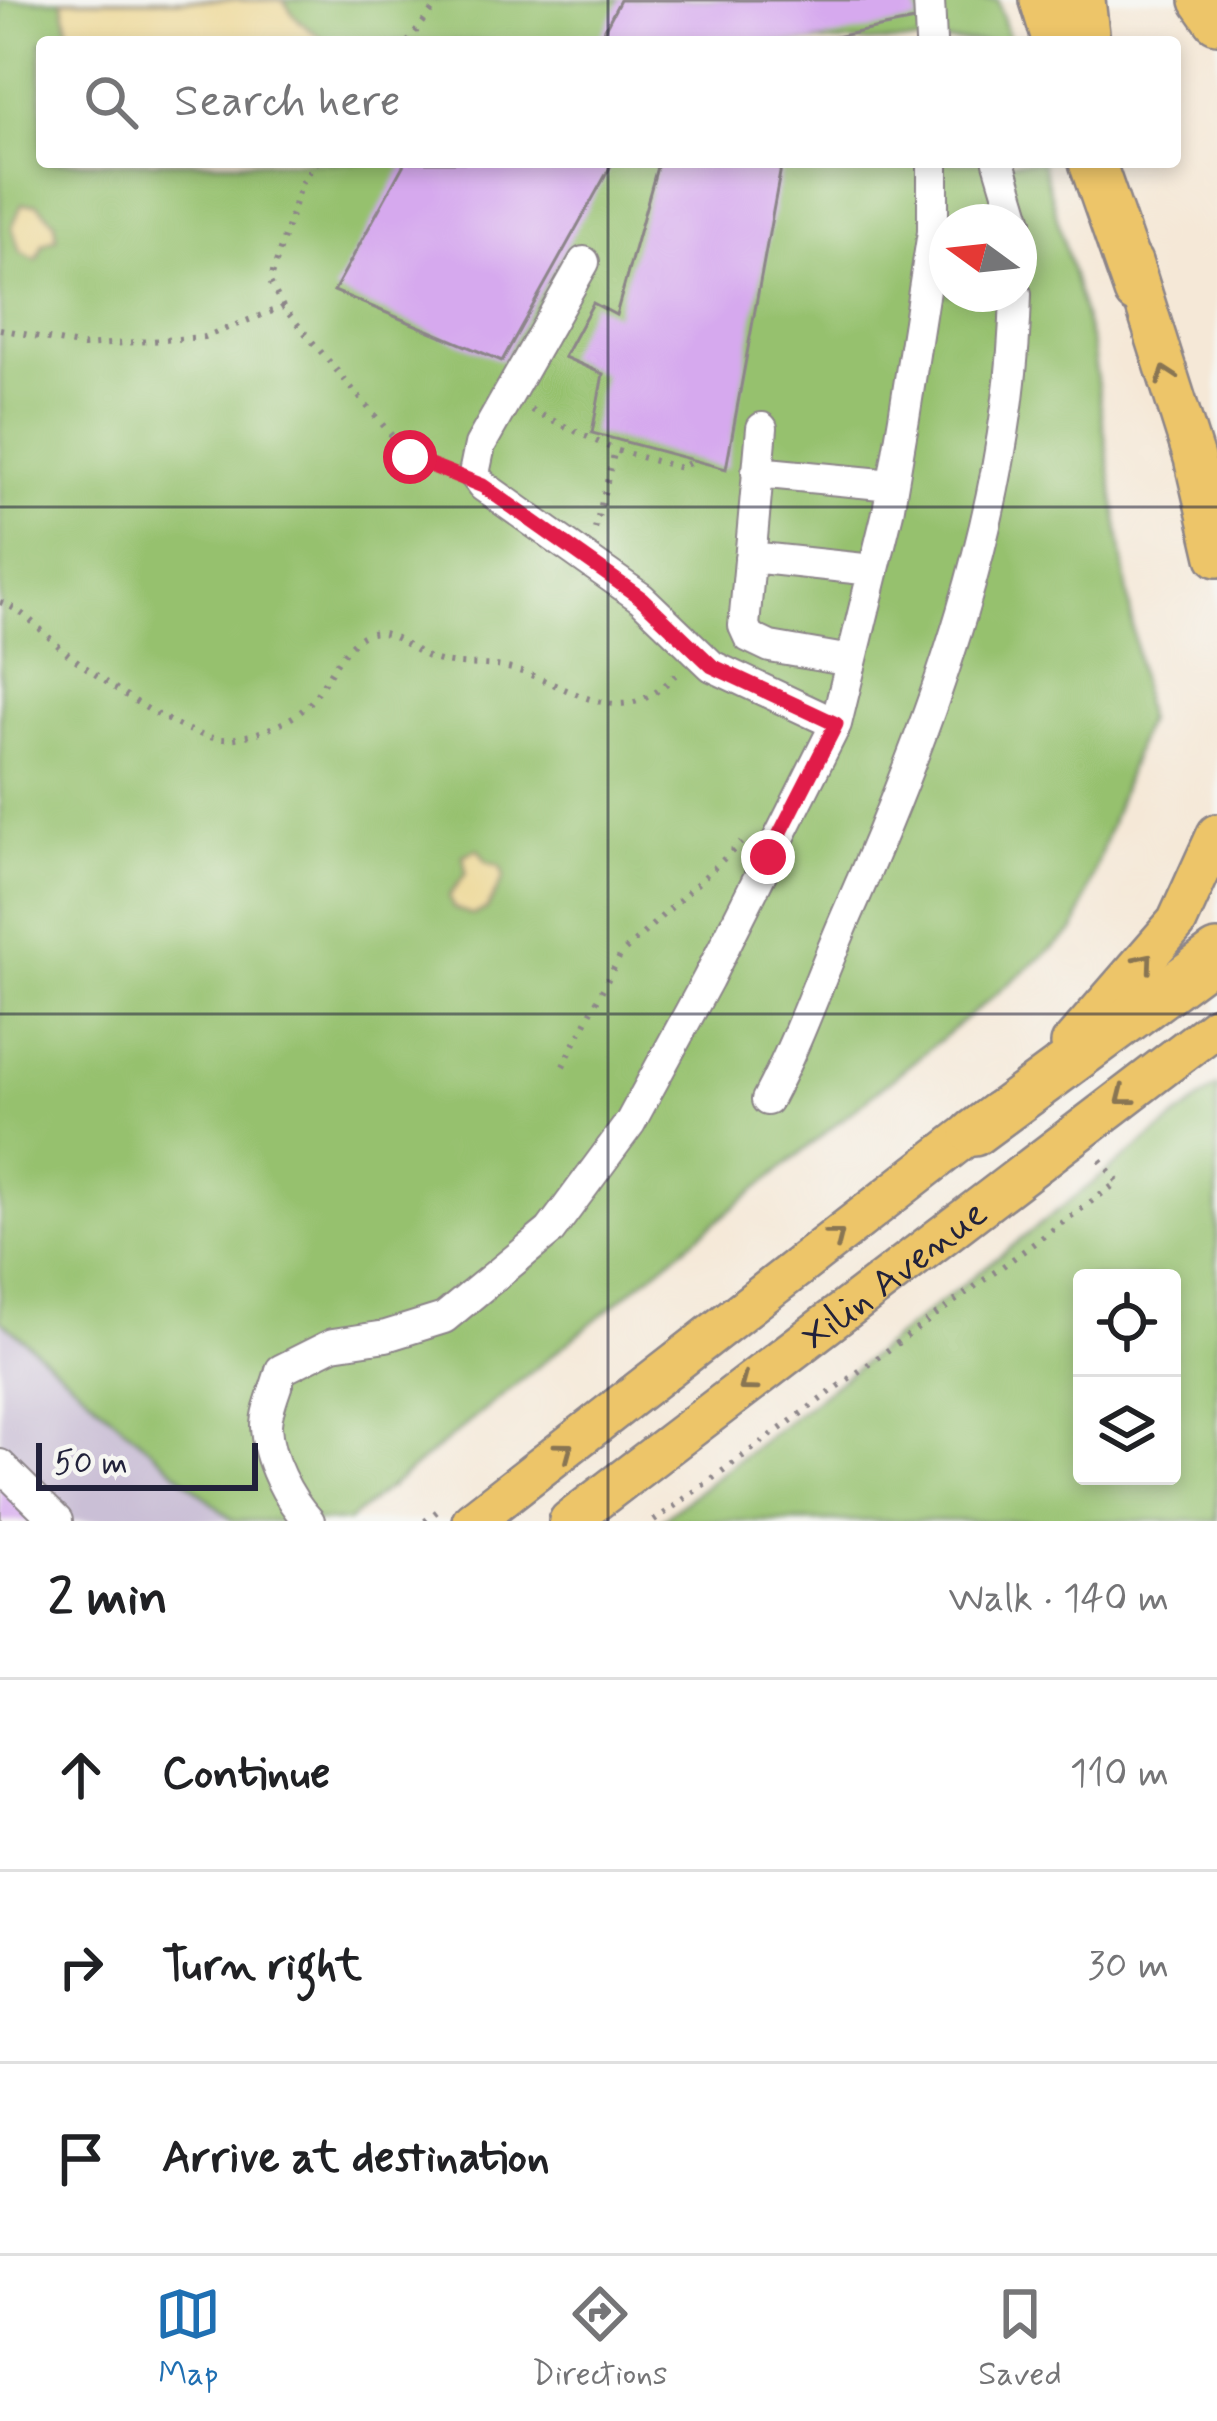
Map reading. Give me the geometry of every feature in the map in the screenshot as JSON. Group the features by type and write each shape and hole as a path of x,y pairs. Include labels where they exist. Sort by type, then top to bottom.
{"highway":[{"path":"1043,0 1054,36"},
{"path":"1203,0 1217,20"},
{"path":"1094,168 1137,292"},
{"path":"974,1133 1217,954"}],"main road":[{"path":"1085,0 1089,36"},
{"path":"1116,168 1137,292 1194,458 1217,557"},
{"name":"Xilin Avenue","path":"472,1521 974,1133 1093,1024 1177,922 1217,834"},
{"name":"Xilin Avenue","path":"569,1521 1217,1026"}],"lane":[{"path":"309,1521 296,1508 275,1462 266,1424 281,1370 333,1344 386,1336 444,1318 550,1231 630,1123 836,724 892,485 933,232 933,168"},
{"path":"1001,168 1012,204"},
{"path":"584,262 475,459 474,474 483,486 641,598 712,666 836,724"},
{"path":"767,1100 882,844 931,719 998,458 1011,390 1015,312"},
{"path":"761,428 744,626 749,637 770,647 851,661"},
{"path":"758,472 892,485"},
{"path":"750,557 873,570"},
{"path":"0,1465 58,1521"}],"path":[{"path":"413,36 440,0"},
{"path":"313,168 301,184 270,282 283,307 410,457 483,486"},
{"path":"0,329 83,346 204,337 283,307"},
{"path":"507,398 615,450 681,467 694,460"},
{"path":"587,561 615,450"},
{"path":"0,602 20,609 70,656 184,728 223,739 262,731 306,708 352,644 369,633 384,633 434,660 506,668 608,705 633,705 663,689 696,652"},
{"path":"563,1066 620,954 744,841"},
{"path":"654,1521 1118,1182 1077,1134"}],"shaded area":[{"path":"0,1319 233,1521 0,1521"}],"green space":[{"path":"0,0 998,0 1008,36 36,36 36,168 1044,168 1092,346 1146,719 1075,930 348,1521 233,1521 0,1319"},
{"path":"1217,1086 1217,1521 660,1521"}],"sand":[{"path":"62,0 283,0 319,36 70,36"},
{"path":"22,204 37,204 55,222 57,238 43,244 37,260 20,252 12,227"},
{"path":"478,849 487,862 500,866 504,877 487,909 473,915 453,908 449,896 466,873 463,855"}],"building":[{"path":"620,0 913,0 919,20 840,36 601,36"},
{"path":"402,168 610,168 502,361 334,291"},
{"path":"657,168 781,168 726,469 592,433 603,374 564,357 593,303 616,315"},
{"path":"0,1480 40,1521 0,1521"}],"route":[{"path":"410,457 483,486 641,598 712,666 836,724 768,857"}]}
